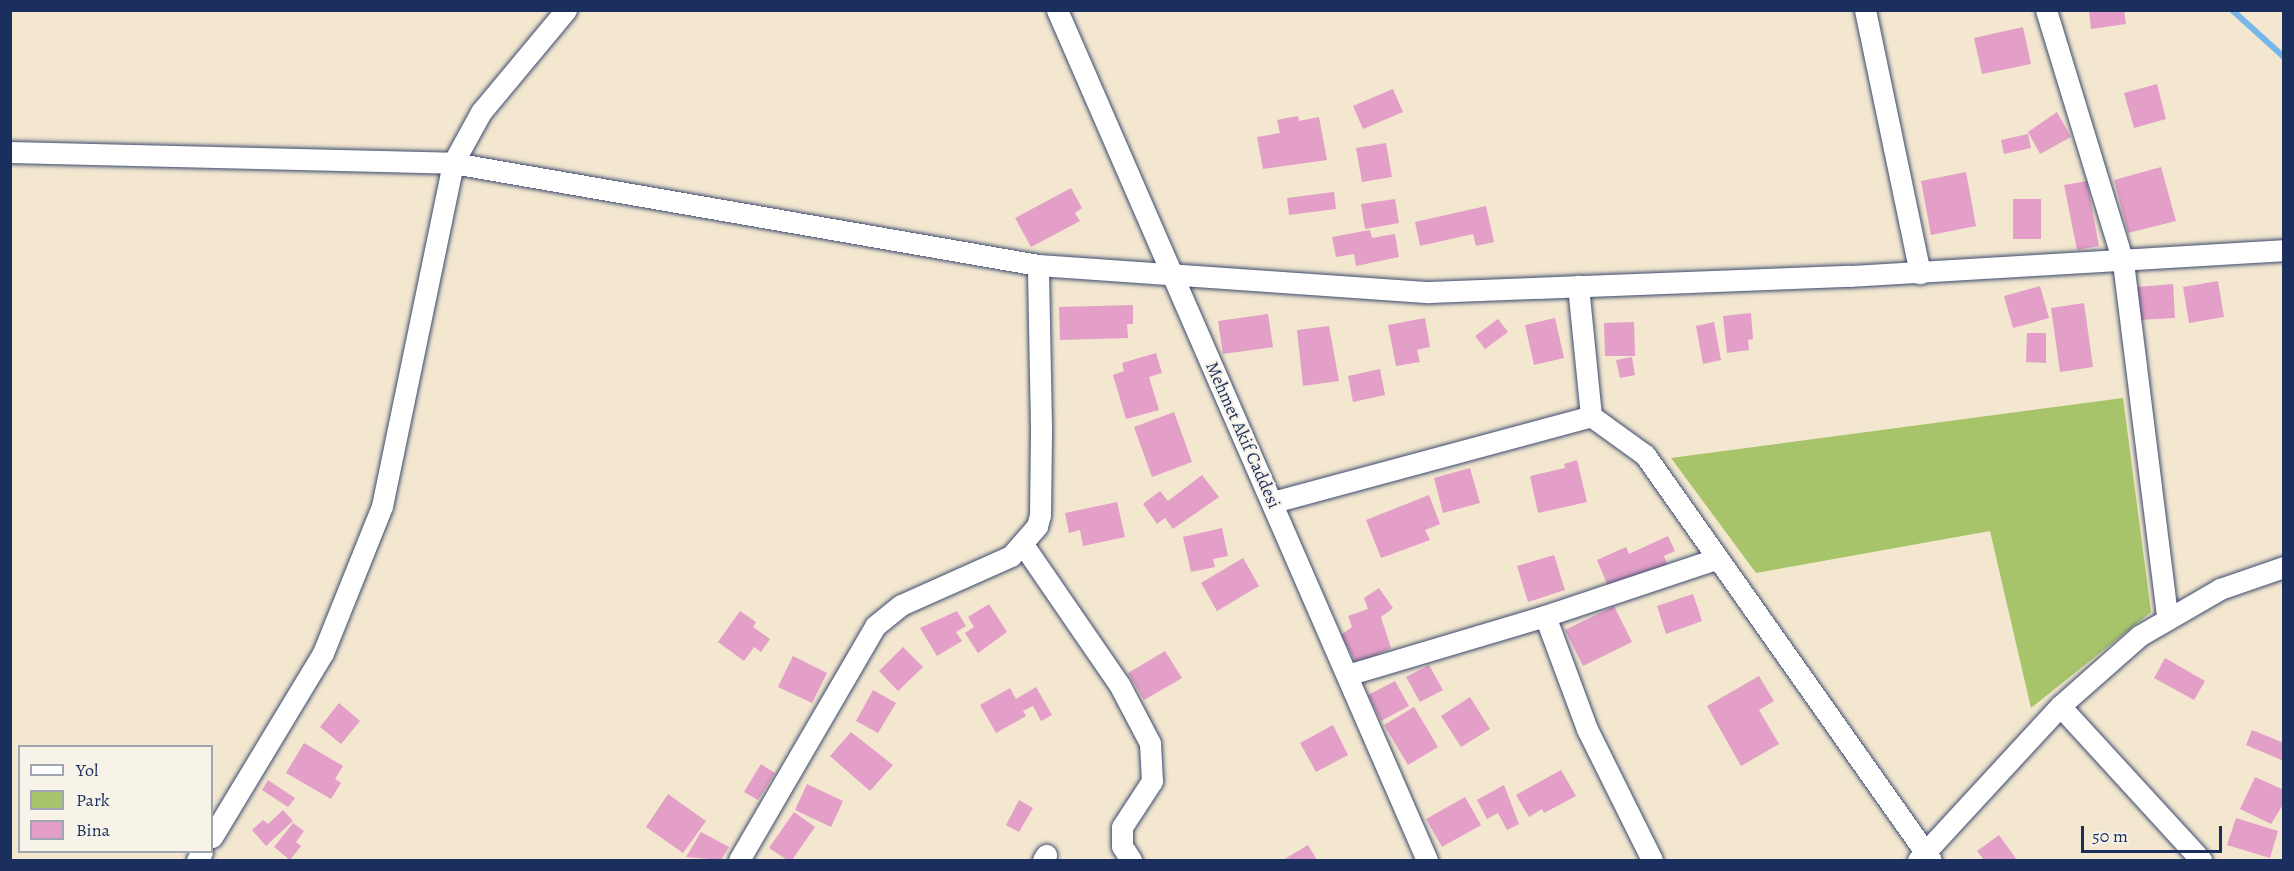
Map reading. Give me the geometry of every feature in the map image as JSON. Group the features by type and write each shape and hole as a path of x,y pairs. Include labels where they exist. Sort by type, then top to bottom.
{"street":[{"path":"213,835 322,653 382,506 453,163 481,112 566,10"},
{"name":"Mehmet Akif Caddesi","path":"1057,10 1169,273 1273,502 1427,861"},
{"path":"1865,10 1920,273"},
{"path":"2046,10 2123,262 2167,616"},
{"path":"10,152 453,163 1038,265 1429,292 1920,273 2123,262 2283,250"},
{"path":"739,861 875,626 900,605 1011,556 1023,546 1040,515 1038,265"},
{"path":"1578,286 1591,416 1645,455 1719,558 1925,858 2060,706 2111,658 2167,616 2220,589 2283,567"},
{"path":"1273,502 1591,416"},
{"path":"1023,546 1119,684 1150,743 1154,756 1152,781 1122,827 1122,846 1131,861"},
{"path":"1347,675 1545,616 1719,558"},
{"path":"1545,616 1587,729 1652,861"},
{"path":"2060,706 2201,861"}],"green space":[{"path":"2123,398 2151,612 2031,708 1990,531 1756,573 1671,458"}],"building":[{"path":"2089,10 2124,10 2126,24 2091,29"},
{"path":"2023,27 2031,64 1982,74 1974,38"},
{"path":"2157,84 2166,119 2134,128 2124,93"},
{"path":"1393,89 1403,112 1363,129 1353,106"},
{"path":"2057,112 2071,137 2040,154 2028,132"},
{"path":"1298,116 1299,121 1319,117 1327,160 1263,169 1257,137 1280,133 1277,120"},
{"path":"2028,134 2031,148 2004,154 2001,140"},
{"path":"1386,143 1392,177 1362,182 1356,148"},
{"path":"2161,167 2176,221 2128,233 2114,180"},
{"path":"1966,172 1976,226 1931,235 1921,181"},
{"path":"2087,181 2099,246 2077,250 2064,185"},
{"path":"1071,188 1082,208 1075,213 1080,221 1031,247 1015,218"},
{"path":"1334,192 1336,209 1289,215 1287,198"},
{"path":"1395,199 1399,223 1365,229 1361,204"},
{"path":"2013,199 2041,199 2041,239 2013,239"},
{"path":"1486,206 1494,242 1476,246 1473,234 1420,246 1415,222"},
{"path":"1370,230 1372,238 1395,234 1399,257 1356,266 1354,254 1336,257 1332,237"},
{"path":"2218,281 2224,317 2189,323 2183,287"},
{"path":"2173,284 2175,318 2138,320 2137,287"},
{"path":"2040,286 2049,318 2013,328 2004,296"},
{"path":"2084,303 2093,367 2060,372 2051,308"},
{"path":"1133,305 1133,324 1127,324 1128,338 1060,340 1059,307"},
{"path":"1751,313 1753,339 1748,340 1749,350 1727,353 1723,316"},
{"path":"1268,314 1273,347 1223,354 1218,321"},
{"path":"1425,318 1430,347 1417,350 1420,362 1396,366 1388,325"},
{"path":"1555,318 1564,358 1534,365 1525,325"},
{"path":"1498,319 1508,332 1485,349 1475,336"},
{"path":"1634,322 1635,356 1605,356 1604,323"},
{"path":"1714,322 1721,360 1703,364 1696,326"},
{"path":"1329,326 1339,381 1303,386 1297,330"},
{"path":"2027,333 2046,333 2046,363 2026,362"},
{"path":"1156,353 1162,373 1149,377 1159,410 1126,419 1113,375 1124,371 1122,363"},
{"path":"1632,357 1635,375 1620,378 1616,360"},
{"path":"1380,369 1385,395 1353,402 1348,376"},
{"path":"1174,412 1192,462 1152,477 1134,427"},
{"path":"1577,460 1587,502 1538,513 1530,476 1565,468 1564,464"},
{"path":"1470,468 1480,503 1443,513 1434,478"},
{"path":"1202,475 1219,497 1173,529 1165,518 1157,524 1143,504 1160,491 1168,501"},
{"path":"1429,495 1440,524 1425,530 1430,540 1381,558 1366,520"},
{"path":"1117,502 1125,537 1083,546 1080,530 1069,533 1065,513"},
{"path":"1222,528 1228,556 1213,559 1215,567 1191,572 1183,537"},
{"path":"1668,536 1675,551 1664,556 1669,569 1610,591 1597,560 1626,547 1629,554"},
{"path":"1554,555 1565,590 1528,602 1517,566"},
{"path":"1243,558 1259,586 1217,611 1201,583"},
{"path":"1379,588 1393,608 1381,617 1391,648 1357,664 1341,635 1352,627 1348,616 1368,609 1364,598"},
{"path":"1693,594 1702,621 1666,634 1657,606"},
{"path":"989,604 1007,632 978,653 965,633 974,627 968,617"},
{"path":"1614,606 1632,642 1583,666 1565,630"},
{"path":"740,611 756,622 753,627 770,639 761,652 754,647 744,661 718,642"},
{"path":"957,611 966,626 956,632 962,641 937,656 920,628"},
{"path":"903,647 923,667 898,691 879,671"},
{"path":"1165,651 1182,678 1144,700 1128,673"},
{"path":"793,656 827,673 812,703 778,687"},
{"path":"2165,658 2205,681 2194,700 2154,678"},
{"path":"1429,665 1443,690 1420,702 1406,677"},
{"path":"1759,676 1774,701 1759,710 1779,744 1741,766 1707,706"},
{"path":"1395,681 1409,706 1381,721 1368,695"},
{"path":"1036,687 1052,715 1041,721 1033,706 1023,711 1026,716 996,733 980,705 1010,688 1016,699"},
{"path":"873,690 896,703 878,733 856,721"},
{"path":"1470,697 1490,729 1461,747 1441,716"},
{"path":"339,703 360,721 341,744 320,727"},
{"path":"1414,707 1438,747 1408,765 1384,725"},
{"path":"1333,725 1348,755 1316,772 1300,743"},
{"path":"2252,730 2284,743 2284,761 2246,745"},
{"path":"851,732 893,765 870,791 830,756"},
{"path":"304,743 343,766 335,779 341,783 331,799 286,773"},
{"path":"761,764 775,773 758,800 744,792"},
{"path":"1561,770 1576,796 1544,813 1542,809 1529,817 1516,795"},
{"path":"2255,777 2284,790 2284,803 2271,824 2240,809"},
{"path":"268,780 295,798 288,807 262,790"},
{"path":"807,784 843,801 831,827 795,810"},
{"path":"1504,785 1519,824 1507,830 1498,813 1487,819 1477,800"},
{"path":"668,794 706,821 683,853 646,827"},
{"path":"1465,797 1481,825 1442,847 1426,819"},
{"path":"1019,800 1033,808 1019,832 1006,825"},
{"path":"283,810 293,821 266,846 252,830 263,820 268,824"},
{"path":"794,812 815,827 792,860 787,860 769,848"},
{"path":"2236,818 2278,831 2270,858 2227,845"},
{"path":"293,823 304,831 296,842 301,846 290,860 274,847"},
{"path":"701,832 729,847 721,860 686,857"},
{"path":"1999,835 2017,860 1984,860 1977,851"},
{"path":"1308,845 1317,860 1283,860"}],"waterway":[{"path":"2232,10 2284,57"}]}
